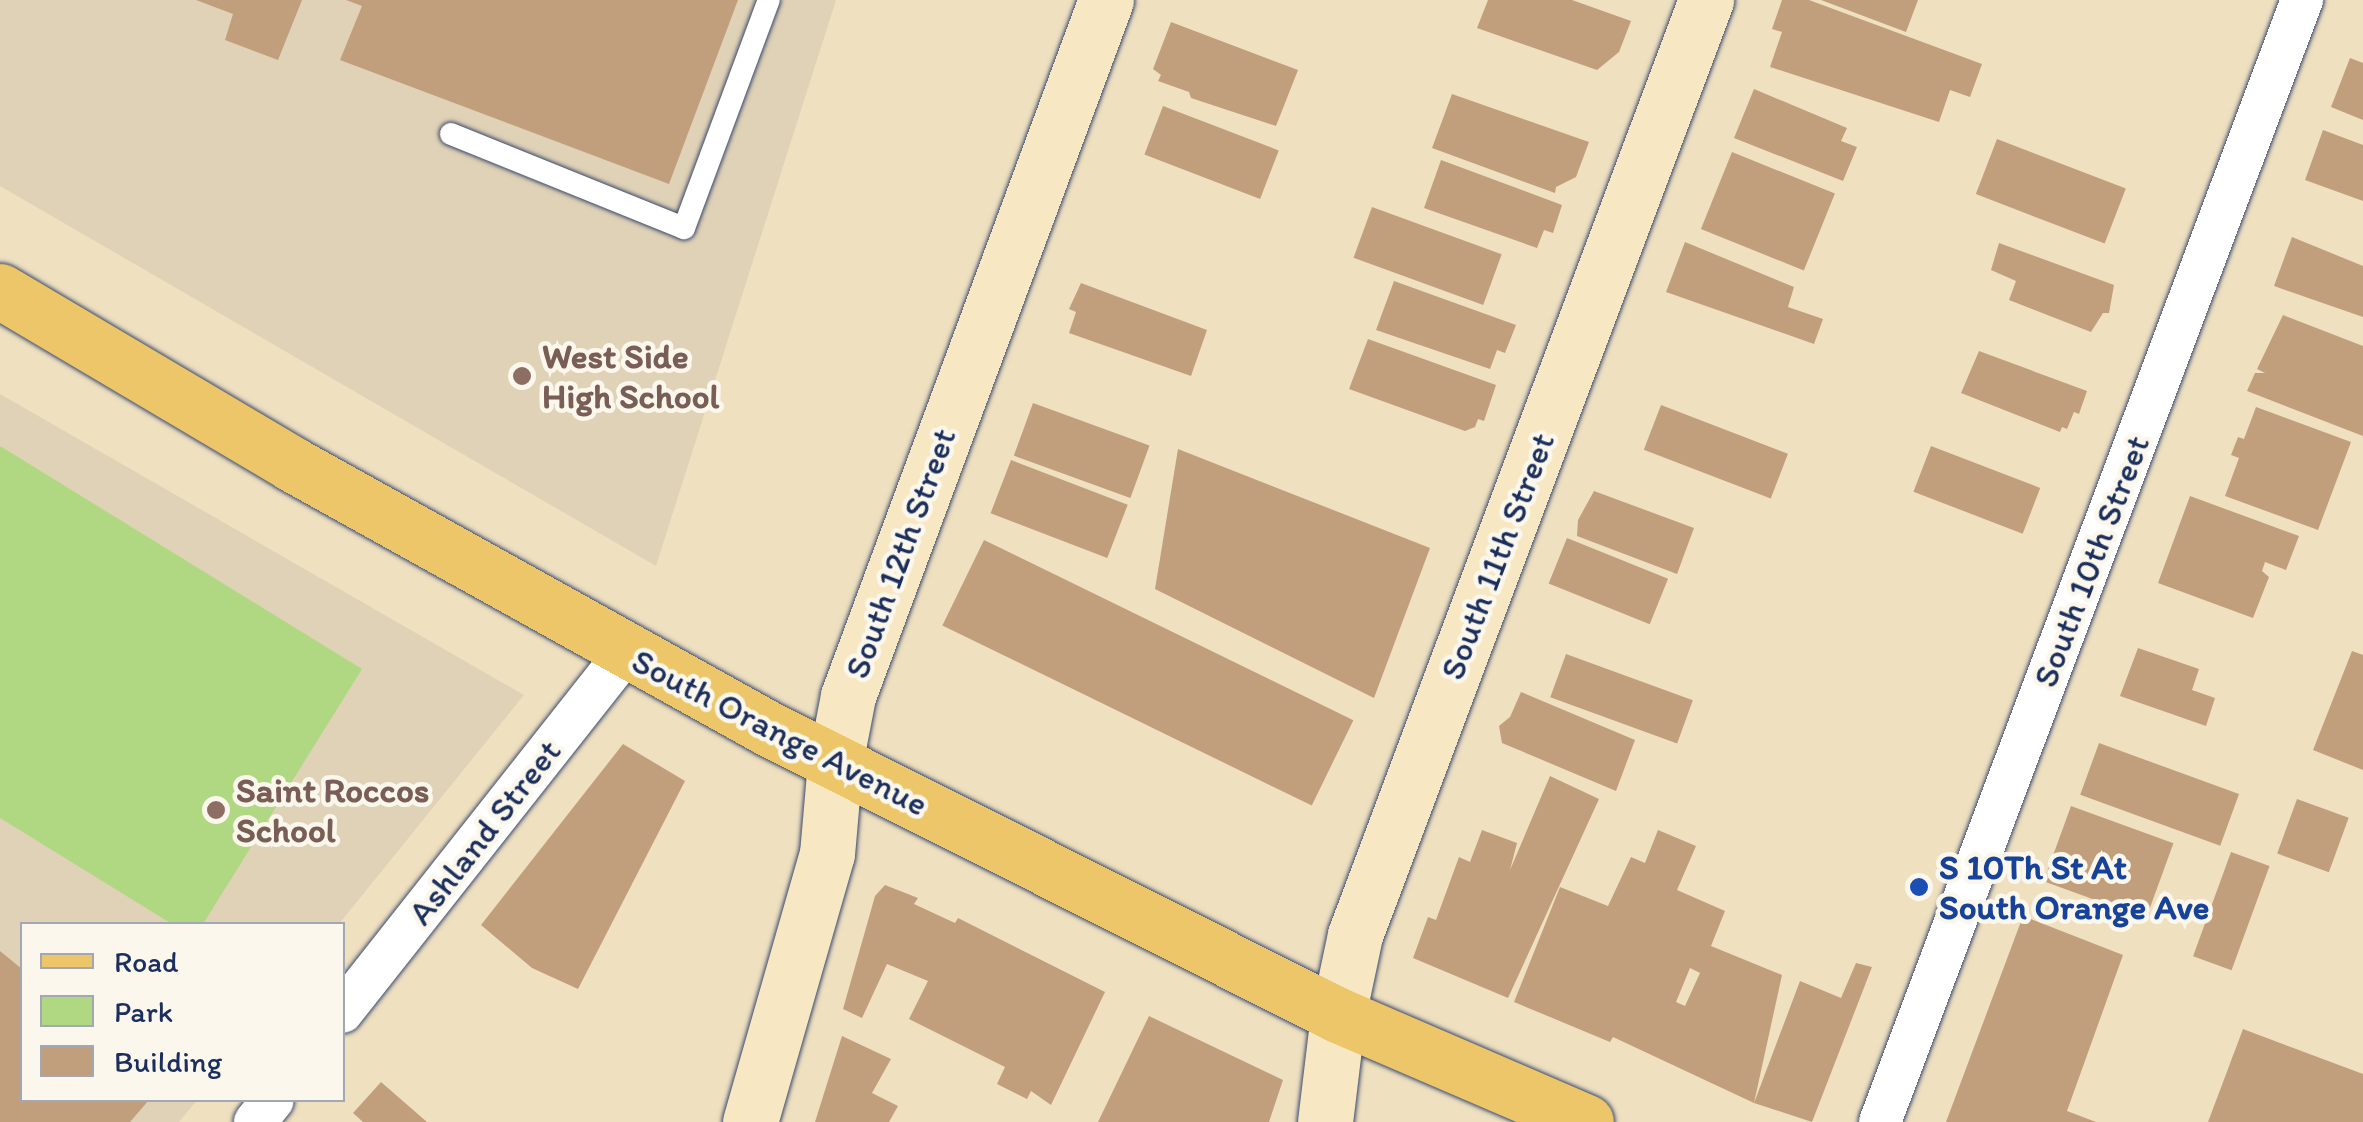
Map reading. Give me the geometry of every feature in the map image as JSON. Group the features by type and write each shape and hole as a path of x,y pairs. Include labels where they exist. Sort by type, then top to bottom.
{"main road":[{"name":"South Orange Avenue","path":"0,291 292,464 626,653 835,763 1338,1015 1586,1122"}],"street":[{"name":"South 12th Street","path":"750,1122 827,854 835,763 856,672 1106,0"},
{"name":"South 11th Street","path":"1325,1122 1338,1015 1354,935 1706,0"},
{"name":"South 10th Street","path":"1880,1122 2302,0"},
{"name":"Ashland Street","path":"345,1008 626,653"},
{"path":"255,1122 272,1102"}],"lane":[{"path":"451,134 684,228 769,0"}],"shaded area":[{"name":"West Side High School","path":"0,0 836,0 656,566 0,186"},
{"name":"Saint Roccos School","path":"0,394 524,695 341,922 20,922 20,1102 195,1102 179,1122 0,1122"}],"green space":[{"path":"0,446 362,669 204,922 169,922 0,818"}],"building":[{"path":"196,0 302,0 278,60 225,40 233,14"},
{"path":"346,0 738,0 669,184 340,60 362,6"},
{"path":"1488,0 1572,0 1631,21 1619,52 1597,70 1477,28"},
{"path":"1782,0 1809,0 1982,64 1970,97 1950,90 1939,122 1770,67 1782,32 1772,29"},
{"path":"1821,0 1918,0 1906,32"},
{"path":"1171,22 1298,70 1276,126 1191,98 1189,92 1158,81 1161,75 1153,69"},
{"path":"2350,58 2363,63 2363,120 2331,107"},
{"path":"1754,89 1847,128 1841,141 1857,147 1843,181 1734,138"},
{"path":"1452,94 1589,142 1576,177 1556,187 1555,193 1432,148"},
{"path":"1163,106 1279,150 1260,199 1144,155"},
{"path":"2323,130 2363,145 2363,201 2305,180"},
{"path":"1997,139 2126,188 2105,244 1976,194"},
{"path":"1732,152 1835,194 1804,271 1701,229"},
{"path":"1441,160 1562,205 1553,233 1544,230 1537,248 1424,208"},
{"path":"1372,207 1502,254 1483,305 1354,258"},
{"path":"2292,237 2363,266 2363,317 2274,286"},
{"path":"1685,242 1794,287 1788,307 1823,319 1814,344 1666,292"},
{"path":"1999,243 2114,285 2109,313 2103,313 2091,332 2009,300 2016,281 1991,270"},
{"path":"1394,281 1516,325 1505,353 1497,350 1490,369 1376,330"},
{"path":"1081,283 1207,330 1191,376 1069,333 1076,312 1069,309"},
{"path":"2283,315 2363,346 2363,436 2247,391 2255,373 2265,373 2257,369"},
{"path":"1368,339 1496,385 1484,421 1478,419 1475,427 1465,431 1349,389"},
{"path":"1979,351 2087,391 2079,414 2074,412 2067,429 2062,427 2060,432 1961,393"},
{"path":"1033,403 1150,445 1130,498 1014,456"},
{"path":"1661,405 1788,454 1771,499 1644,450"},
{"path":"2256,407 2351,442 2318,530 2225,496 2239,458 2231,455 2238,437 2244,439"},
{"path":"1931,446 2040,488 2023,534 1913,492"},
{"path":"1178,449 1430,548 1374,698 1155,589"},
{"path":"1011,460 1128,505 1107,558 991,513"},
{"path":"1594,491 1694,528 1677,574 1577,536 1578,520"},
{"path":"2190,496 2299,536 2286,570 2265,562 2262,571 2269,577 2253,618 2158,583"},
{"path":"1567,538 1668,579 1650,624 1549,583"},
{"path":"984,540 1353,720 1312,806 942,625"},
{"path":"2138,648 2199,669 2192,690 2215,698 2206,726 2120,696"},
{"path":"2352,651 2363,655 2363,770 2313,750"},
{"path":"1566,654 1693,700 1677,743 1550,697"},
{"path":"1521,692 1635,740 1616,791 1502,743 1499,726 1510,717"},
{"path":"2099,743 2239,794 2220,846 2080,795"},
{"path":"623,744 685,781 578,989 532,968 481,925"},
{"path":"1550,776 1599,799 1508,998 1413,958 1428,917 1436,920 1459,857 1470,862 1482,830 1517,843 1510,870"},
{"path":"2297,799 2349,818 2329,872 2277,854"},
{"path":"2071,806 2173,843 2146,918 2044,881"},
{"path":"1658,830 1696,846 1677,890 1725,911 1711,946 1782,975 1754,1103 1613,1037 1610,1042 1514,1002 1560,887 1608,906 1631,857 1645,863","holes":["1690,968 1700,973 1685,1006 1676,1002"]},
{"path":"2231,852 2270,866 2232,970 2193,956"},
{"path":"885,885 918,898 914,904 955,923 958,918 1105,992 1051,1105 1031,1091 1027,1099 997,1084 1005,1067 909,1019 928,981 887,964 862,1018 843,1009 875,896"},
{"path":"2023,916 2123,955 2067,1111 2096,1122 1946,1122"},
{"path":"0,951 20,967 20,1102 147,1102 130,1122 0,1122"},
{"path":"1856,963 1872,967 1812,1122 1754,1103 1800,981 1841,998"},
{"path":"1149,1016 1283,1080 1269,1122 1098,1122"},
{"path":"2243,1029 2363,1074 2363,1122 2208,1122"},
{"path":"842,1036 891,1059 872,1093 898,1106 889,1122 815,1122"},
{"path":"381,1082 427,1122 363,1122 353,1113"}],"place":[{"name":"West Side High School","path":"522,376"},
{"name":"Saint Roccos School","path":"216,810"},
{"name":"S 10Th St At South Orange Ave","path":"1919,887"}]}
